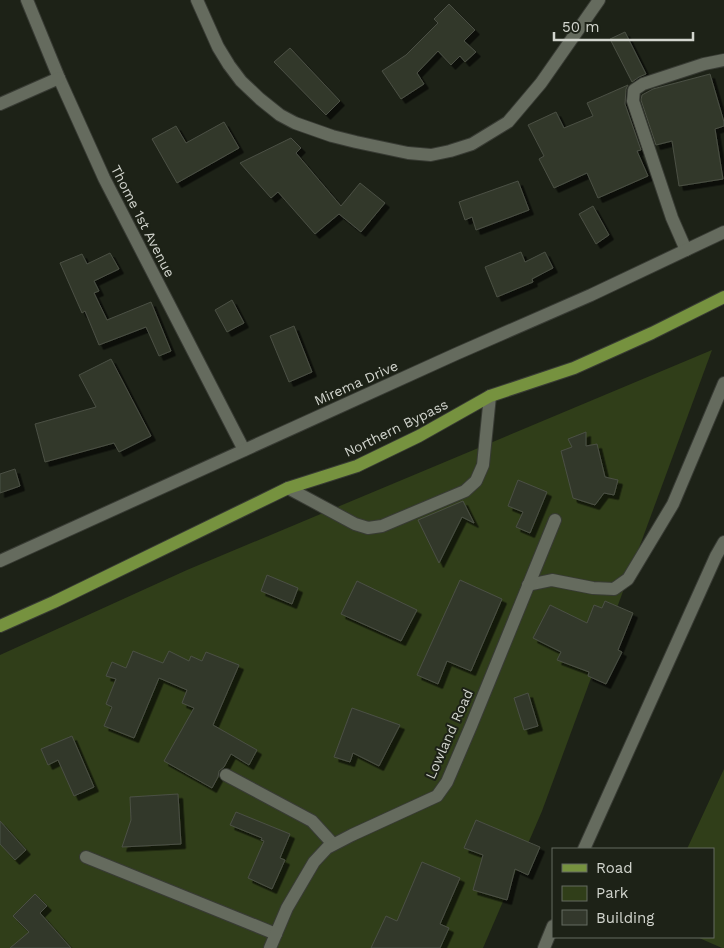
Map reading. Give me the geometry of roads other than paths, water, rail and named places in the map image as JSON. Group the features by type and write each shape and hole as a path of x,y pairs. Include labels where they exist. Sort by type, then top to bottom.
{"main road":[{"name":"Northern Bypass","path":"0,626 54,602 288,488 357,466 419,436 490,396 574,368 652,333 724,297"}],"street":[{"name":"Thome 1st Avenue","path":"27,0 59,78 104,178 244,450"},
{"path":"197,0 218,47 229,66 260,99 280,115 295,123 332,136 408,153 431,155 472,144 508,122 541,83 599,0"},
{"path":"686,250 672,218 633,102 634,90 643,84 704,64 724,60"},
{"path":"0,104 59,78"},
{"name":"Mirema Drive","path":"0,561 456,354 591,295 724,232"},
{"path":"528,584 552,580 593,588 614,589 628,578 673,504 724,383"},
{"path":"288,488 355,524 368,528 382,526 465,491 476,481 483,465 490,396"},
{"name":"Lowland Road","path":"270,948 287,908 314,862 326,848 437,796 447,782 555,520"},
{"path":"584,848 724,542"},
{"path":"226,775 312,821 333,844"},
{"path":"86,857 276,934"},
{"path":"544,948 552,928"}]}
